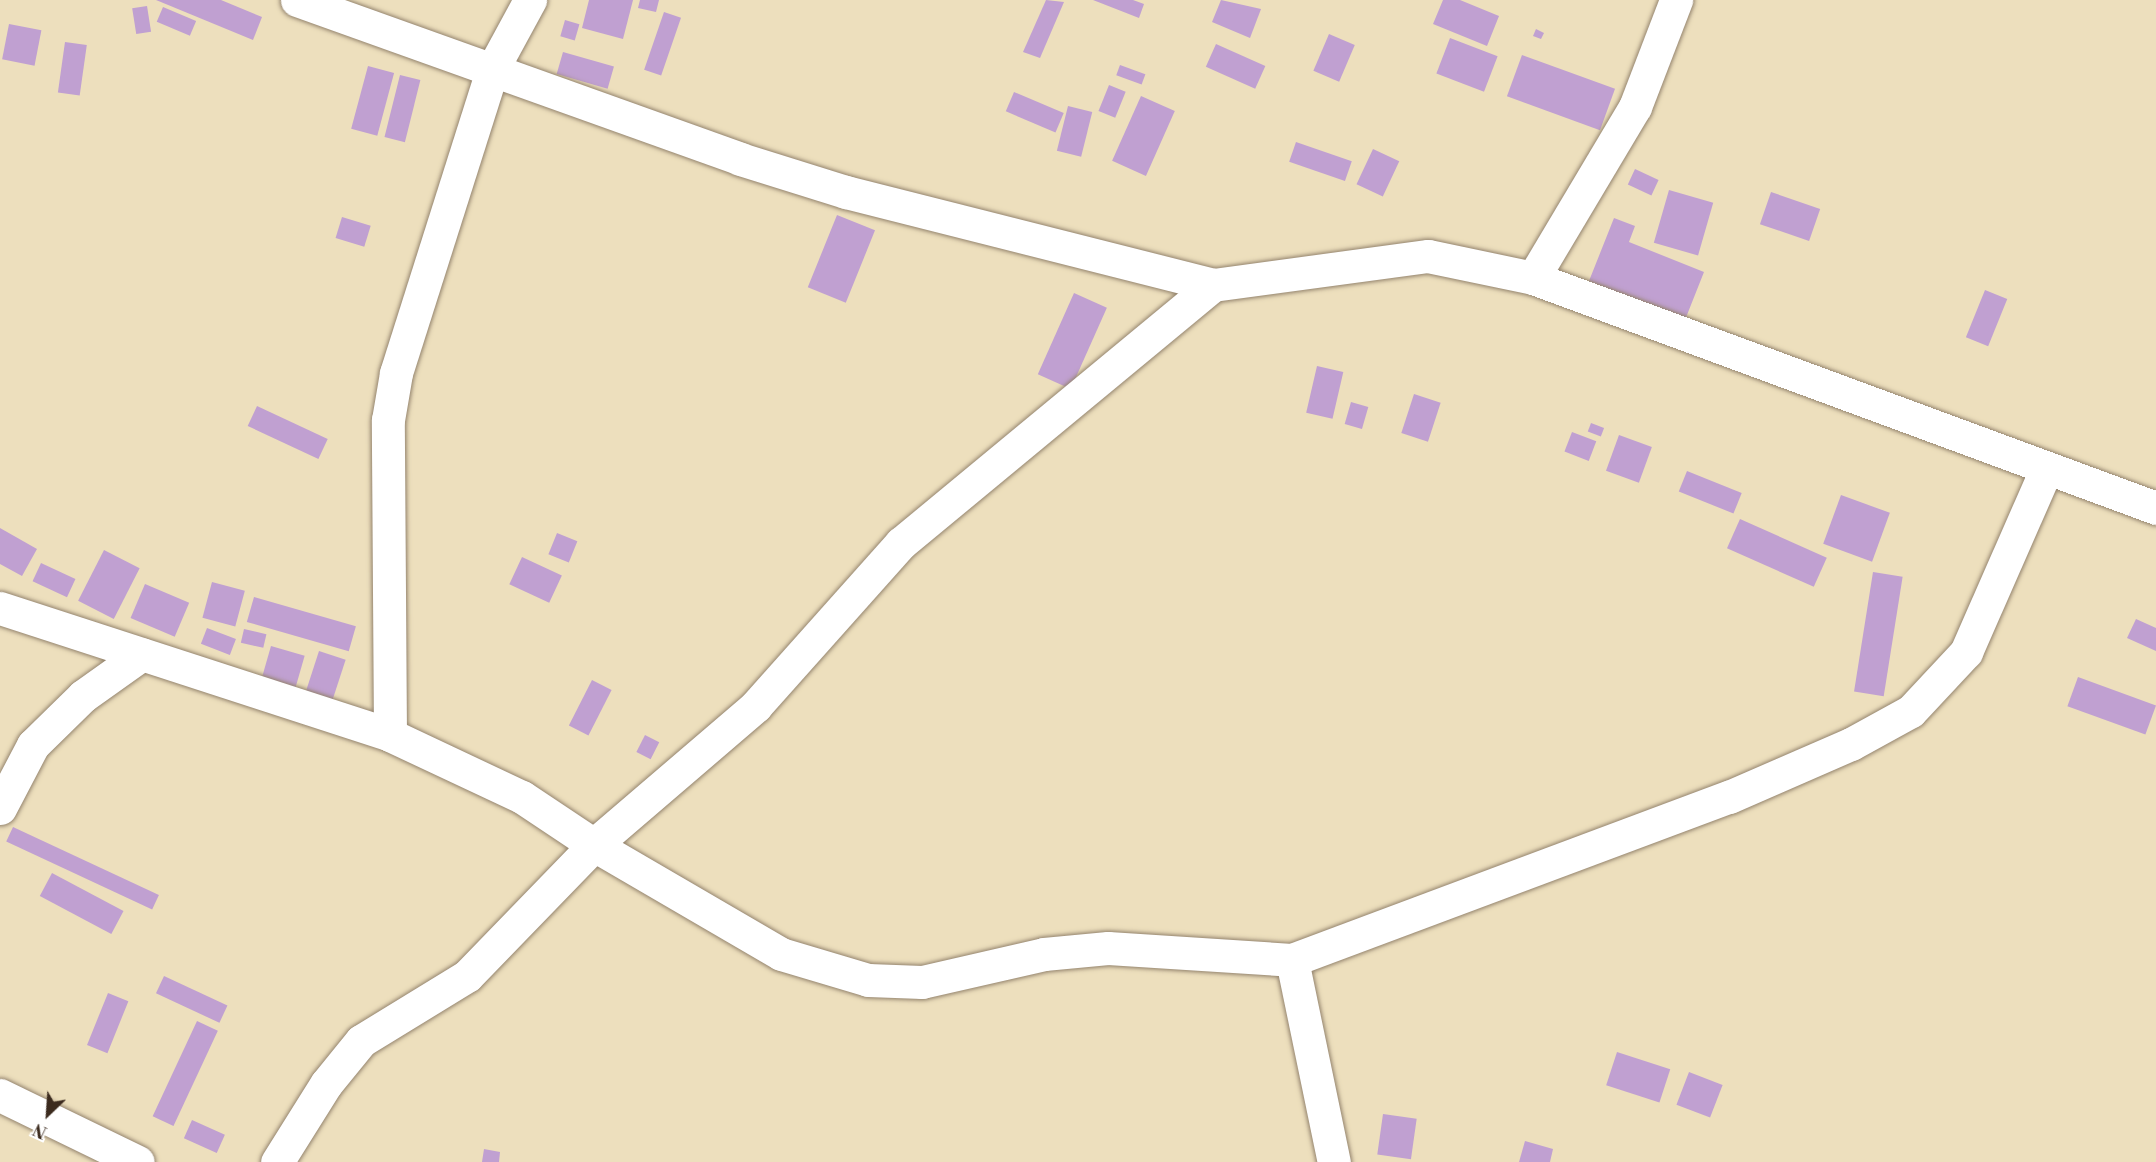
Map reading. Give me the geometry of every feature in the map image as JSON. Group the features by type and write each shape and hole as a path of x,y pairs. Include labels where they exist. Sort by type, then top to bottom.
{"street":[{"path":"297,0 846,192 1214,285 1428,256 1533,278 2046,470 2156,508"},
{"path":"390,735 388,420 396,373 492,70 530,0"},
{"path":"1533,278 1635,106 1676,0"},
{"path":"277,1162 326,1084 361,1041 467,976 594,845 756,706 901,543 1214,285"},
{"path":"0,608 390,735 522,796 594,845 781,954 868,980 922,982 1044,954 1108,948 1292,960 1729,797 1851,744 1911,711 1966,652 2046,470"},
{"path":"0,808 33,745 83,696 142,654"},
{"path":"1292,960 1334,1162"},
{"path":"0,1095 138,1162"}],"building":[{"path":"156,0 221,0 262,17 253,40"},
{"path":"589,0 633,0 623,39 582,28"},
{"path":"640,0 659,0 656,12 638,8"},
{"path":"1046,0 1064,2 1040,58 1023,52"},
{"path":"1093,0 1133,0 1144,4 1139,18"},
{"path":"1221,0 1261,9 1250,38 1212,22"},
{"path":"1443,0 1460,0 1499,16 1487,46 1433,24"},
{"path":"147,6 151,32 136,34 132,8"},
{"path":"163,7 196,21 190,36 157,22"},
{"path":"664,12 681,18 661,76 644,70"},
{"path":"565,20 579,24 575,40 560,36"},
{"path":"9,24 41,30 35,66 2,59"},
{"path":"1536,29 1544,33 1541,39 1533,36"},
{"path":"1329,34 1355,45 1339,82 1313,71"},
{"path":"1450,38 1498,56 1484,92 1436,73"},
{"path":"65,42 87,45 80,96 58,93"},
{"path":"1216,44 1265,66 1255,89 1206,67"},
{"path":"563,52 614,67 608,89 557,74"},
{"path":"1522,55 1615,89 1600,130 1507,96"},
{"path":"1120,65 1145,74 1142,85 1116,75"},
{"path":"368,66 394,73 377,136 351,129"},
{"path":"400,75 420,80 405,142 385,137"},
{"path":"1109,85 1126,92 1115,118 1099,111"},
{"path":"1014,92 1064,113 1056,132 1006,111"},
{"path":"1141,96 1175,111 1146,176 1112,161"},
{"path":"1068,106 1092,112 1081,157 1057,151"},
{"path":"1296,142 1352,161 1345,181 1289,162"},
{"path":"1373,149 1399,161 1383,197 1357,184"},
{"path":"1635,169 1659,180 1651,195 1628,184"},
{"path":"1669,190 1713,203 1698,256 1654,243"},
{"path":"1771,192 1820,209 1809,241 1760,224"},
{"path":"837,215 875,230 846,303 808,287"},
{"path":"342,217 371,226 364,247 336,238"},
{"path":"1614,218 1635,226 1629,242 1704,272 1685,320 1589,281"},
{"path":"1985,290 2007,299 1988,346 1966,337"},
{"path":"1074,293 1107,308 1071,389 1038,374"},
{"path":"1317,366 1343,372 1333,419 1306,413"},
{"path":"1414,394 1441,403 1428,442 1401,433"},
{"path":"1351,402 1368,407 1362,429 1345,424"},
{"path":"257,406 328,439 318,459 248,426"},
{"path":"1591,423 1604,428 1601,436 1588,431"},
{"path":"1572,432 1596,441 1589,461 1564,452"},
{"path":"1619,435 1652,447 1639,483 1606,471"},
{"path":"1687,471 1742,493 1733,513 1679,491"},
{"path":"1841,495 1890,513 1872,562 1823,544"},
{"path":"1740,519 1827,558 1814,587 1727,548"},
{"path":"0,528 37,549 22,576 0,564"},
{"path":"557,533 577,541 569,563 548,554"},
{"path":"104,550 140,568 114,619 78,601"},
{"path":"522,557 562,576 549,603 509,584"},
{"path":"41,563 75,579 67,597 33,581"},
{"path":"1873,572 1903,577 1884,696 1854,692"},
{"path":"212,582 245,591 235,627 202,618"},
{"path":"145,584 189,603 175,637 131,618"},
{"path":"254,597 356,626 349,651 247,622"},
{"path":"2136,619 2156,628 2156,651 2127,638"},
{"path":"207,628 236,639 230,655 201,644"},
{"path":"244,629 266,634 263,648 241,643"},
{"path":"271,646 305,656 294,692 261,683"},
{"path":"319,651 346,660 331,704 304,696"},
{"path":"2078,677 2156,705 2145,735 2067,706"},
{"path":"592,680 612,690 588,735 569,725"},
{"path":"645,735 659,742 651,759 636,752"},
{"path":"13,827 159,895 152,910 6,842"},
{"path":"52,873 124,911 111,934 40,896"},
{"path":"164,976 227,1006 219,1023 156,993"},
{"path":"108,993 128,1001 107,1053 87,1045"},
{"path":"197,1021 218,1031 173,1126 153,1116"},
{"path":"1617,1052 1670,1069 1659,1103 1606,1085"},
{"path":"1689,1072 1723,1085 1710,1118 1676,1105"},
{"path":"1383,1114 1417,1119 1411,1159 1377,1155"},
{"path":"192,1120 225,1135 217,1153 184,1138"},
{"path":"1525,1141 1553,1149 1550,1162 1519,1162"},
{"path":"484,1149 500,1152 499,1162 482,1162"}]}
